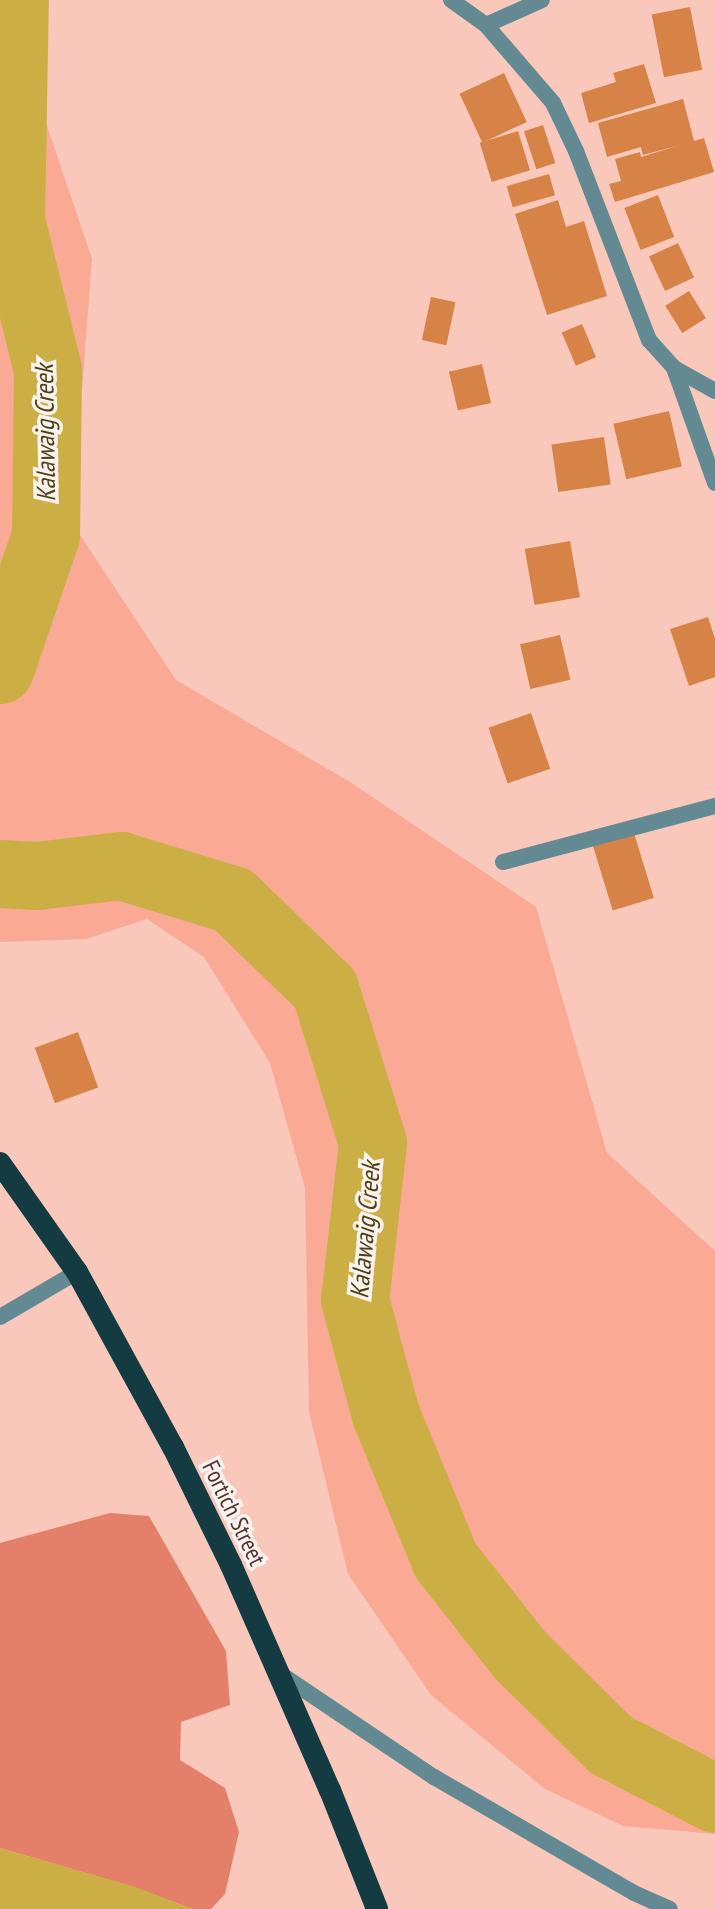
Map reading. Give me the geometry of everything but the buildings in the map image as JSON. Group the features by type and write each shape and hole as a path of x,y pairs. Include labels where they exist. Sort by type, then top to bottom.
{"highway":[{"name":"Fortich Street","path":"0,1163 77,1272 173,1447 231,1565 330,1790 377,1909"}],"street":[{"path":"451,0 486,25 553,103 576,151 639,319 660,356 674,368 715,391"},
{"path":"486,25 542,0"},
{"path":"674,368 715,483"},
{"path":"503,862 715,806"},
{"path":"0,1317 77,1272"},
{"path":"278,1672 434,1777 634,1893 670,1909"}],"shaded area":[{"path":"0,0 29,0 19,43 92,259 72,523 176,680 350,782 536,907 607,1153 715,1251 715,1834 623,1826 545,1789 431,1695 348,1574 309,1412 305,1188 270,1063 204,957 147,919 86,939 0,942"},
{"path":"110,1513 149,1516 226,1651 230,1705 181,1722 180,1760 225,1788 239,1832 225,1894 211,1909 192,1909 134,1887 0,1848 0,1543"},
{"path":"0,1848 135,1887 192,1909 0,1909"}],"waterway":[{"name":"Kalawaig Creek","path":"0,670 46,536 48,370 11,221 15,0"},
{"name":"Kalawaig Creek","path":"0,874 37,876 121,866 233,900 325,989 373,1143 355,1300 386,1415 446,1561 520,1655 611,1745 715,1799"}]}
